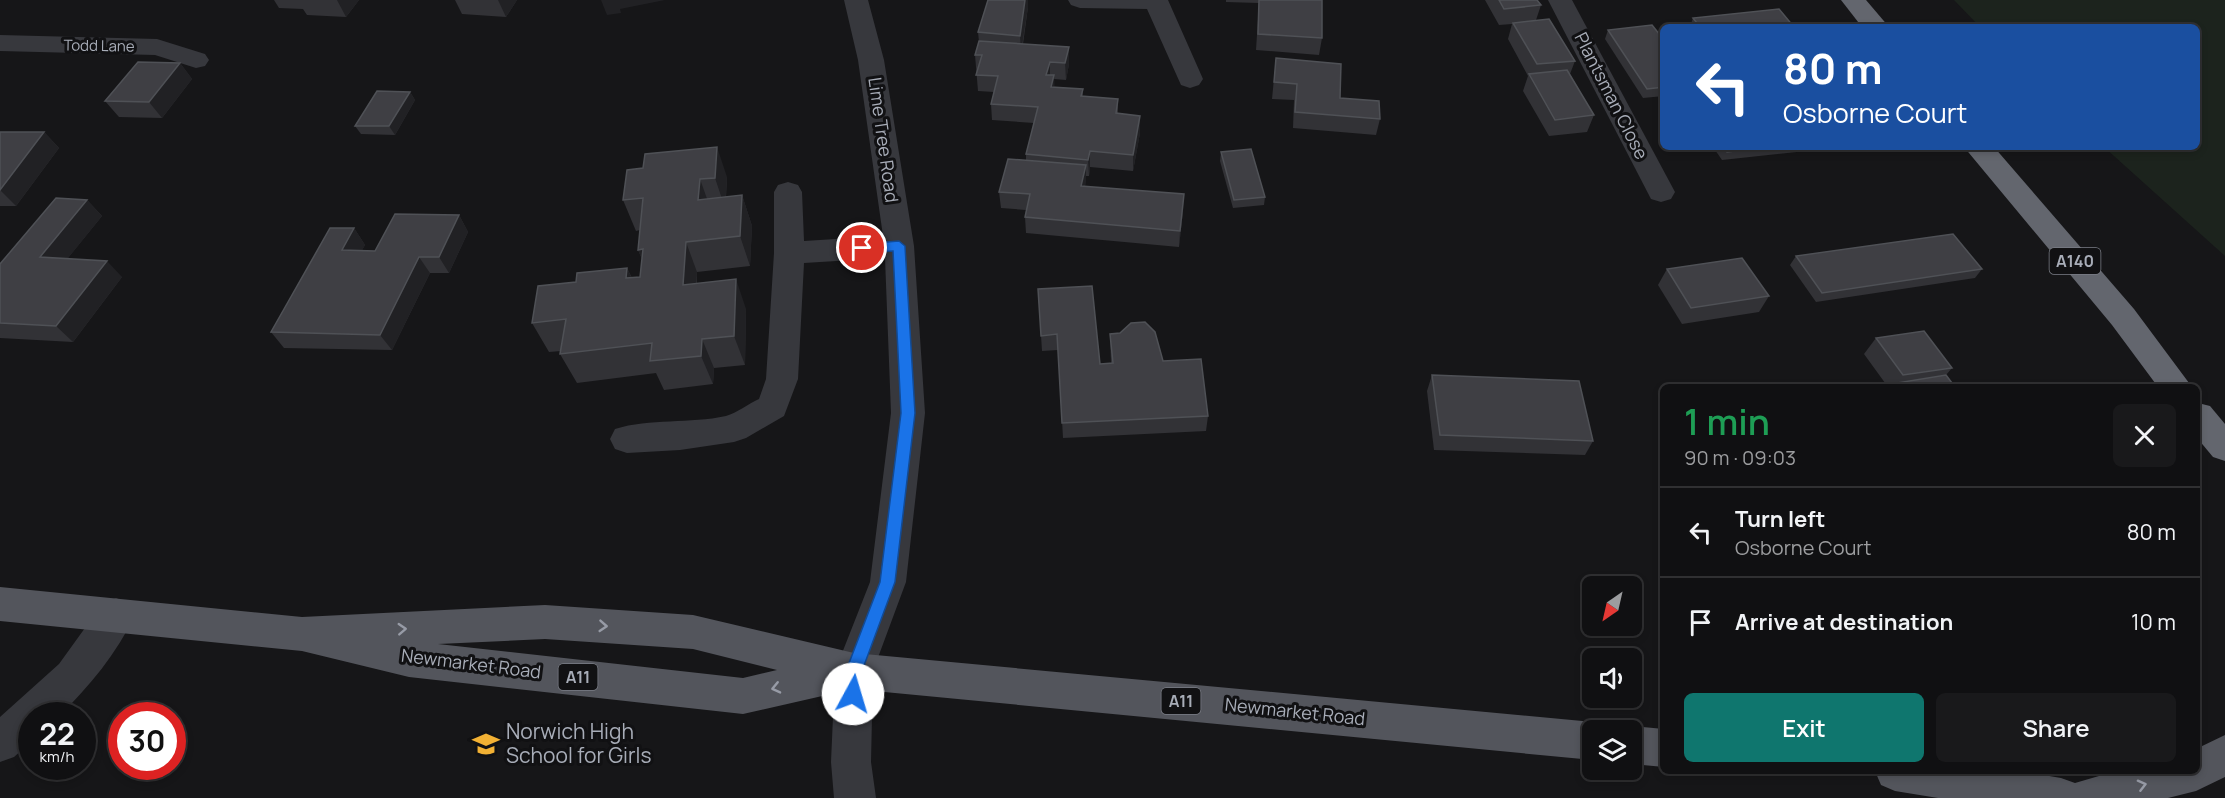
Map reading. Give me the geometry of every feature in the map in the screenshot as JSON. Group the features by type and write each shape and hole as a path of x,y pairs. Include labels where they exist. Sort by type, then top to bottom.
{"highway":[{"path":"1853,0 1873,24"},
{"name":"A140","path":"1981,150 2123,317 2174,384"},
{"path":"2211,432 2225,467"}],"main road":[{"name":"Newmarket Road","path":"0,604 302,634 409,659 743,696 854,671"},
{"name":"Newmarket Road","path":"302,634 556,623 693,632 854,671 1582,740"},
{"path":"1642,746 1660,748"},
{"path":"2200,769 2225,755"},
{"path":"1913,774 2061,798"},
{"path":"2089,798 2185,774"}],"street":[{"name":"Lime Tree Road","path":"855,798 851,762 854,671 888,582 908,413 899,246 871,60 856,0"},
{"path":"1080,0 1157,1 1190,79"},
{"name":"Plantsman Close","path":"1560,0 1661,192"},
{"name":"Todd Lane","path":"0,43 157,47 196,60"},
{"path":"627,439 680,436 734,428 772,407 782,379 789,253 788,192"},
{"path":"789,253 899,246"},
{"path":"0,743 73,677 116,615"}],"shaded area":[{"path":"1954,0 2225,0 2225,256 2107,150 2200,150 2200,24 1977,24"}],"building":[{"path":"988,0 1025,0 1020,36 978,32"},
{"path":"1259,0 1322,0 1322,38 1258,34"},
{"path":"1499,0 1537,0 1541,5 1504,9"},
{"path":"1779,9 1792,24 1698,24 1693,18"},
{"path":"1549,19 1575,61 1537,64 1513,23"},
{"path":"1652,25 1660,35 1660,87 1647,89 1608,30"},
{"path":"979,41 1069,47 1065,63 1050,62 1046,75 1054,75 1051,87 1083,89 1081,96 1118,99 1116,113 1140,116 1133,155 1090,151 1088,160 1026,154 1038,107 991,104 998,76 976,75 982,55 975,55"},
{"path":"1276,58 1341,64 1340,98 1379,101 1380,119 1295,112 1297,84 1274,82"},
{"path":"138,62 180,63 149,102 105,101"},
{"path":"1567,70 1594,115 1555,120 1529,74"},
{"path":"377,91 410,92 389,126 355,126"},
{"path":"0,132 44,132 0,190"},
{"path":"717,147 715,178 700,179 698,200 742,195 740,236 686,242 683,285 736,279 734,336 702,339 701,356 650,361 652,343 560,354 566,319 532,323 538,286 576,282 577,273 627,268 626,278 640,277 643,249 638,250 643,198 623,200 627,170 643,168 645,154"},
{"path":"1251,149 1265,197 1234,200 1221,152"},
{"path":"1008,159 1086,165 1081,186 1184,194 1180,231 1025,217 1030,194 999,192"},
{"path":"56,198 87,200 40,257 107,261 56,326 0,323 0,264"},
{"path":"395,214 459,215 439,257 419,257 380,335 271,332 330,228 354,228 342,250 375,251"},
{"path":"1953,234 1982,269 1822,293 1796,256"},
{"path":"1742,258 1769,296 1691,308 1667,269"},
{"path":"1092,286 1100,364 1113,363 1110,334 1120,333 1131,323 1145,322 1155,332 1163,361 1201,359 1208,416 1062,423 1057,334 1041,336 1038,289"},
{"path":"1924,331 1952,368 1903,375 1876,338"},
{"path":"1432,375 1579,381 1593,441 1440,435"},
{"path":"1946,375 1953,384 1898,384"}],"place":[{"name":"Norwich High School for Girls","path":"486,744"}],"route":[{"path":"853,694 854,671 888,582 908,413 899,246 862,248"}]}
